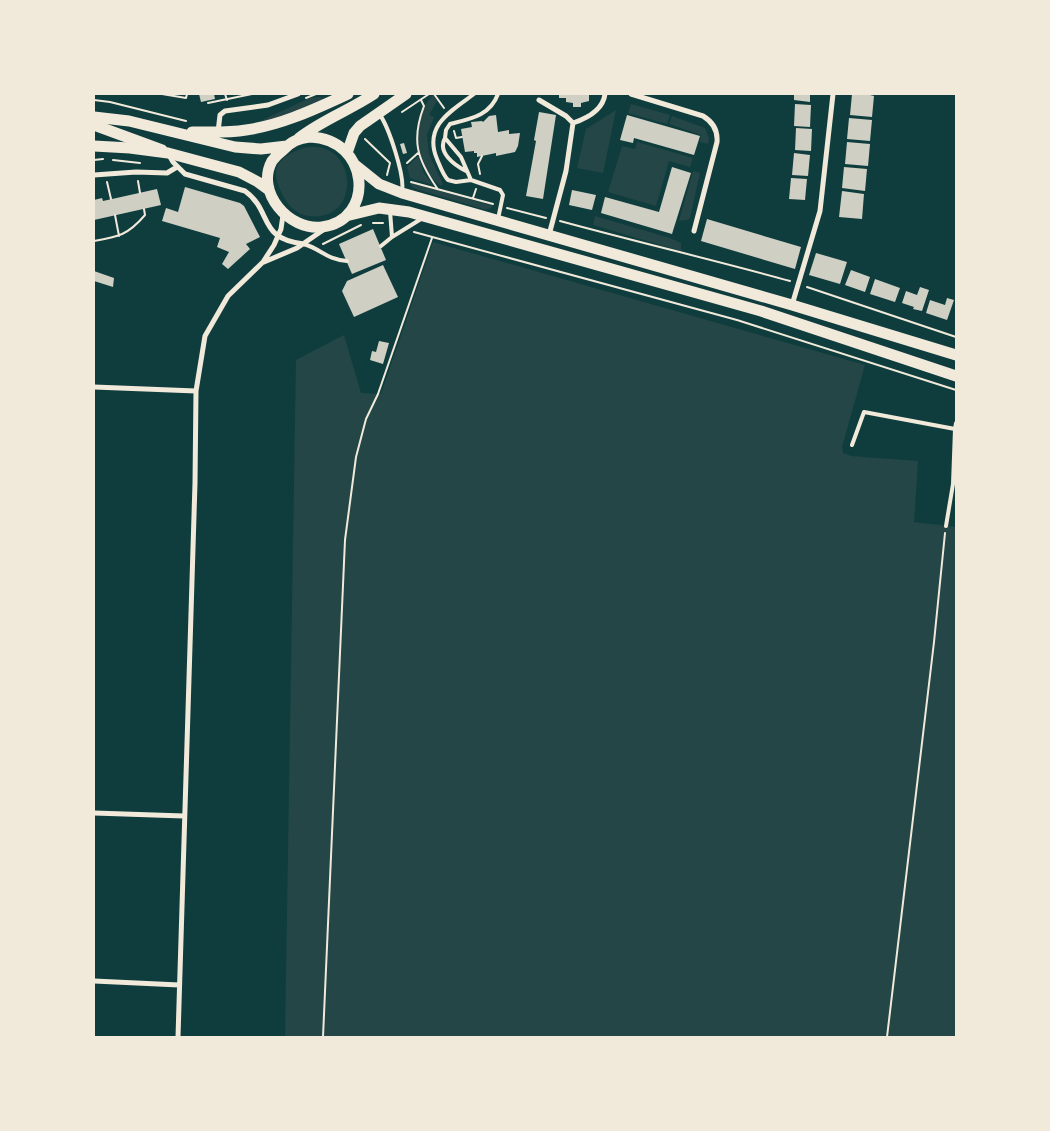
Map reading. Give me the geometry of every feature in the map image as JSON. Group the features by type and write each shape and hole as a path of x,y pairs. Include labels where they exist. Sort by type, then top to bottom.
{"main road":[{"path":"217,138 270,125 300,115 348,94"},
{"path":"269,190 267,179 270,167 275,157 287,146 310,129 338,116 374,94"},
{"path":"347,153 351,138 357,129 406,94"},
{"path":"94,116 129,121 180,133 217,138 248,149 287,146"},
{"path":"94,125 168,153 239,172 269,190 283,212 292,221 305,226 329,226 346,216 379,208 390,208 425,216 761,311 956,376"},
{"path":"298,139 310,137 326,139 338,144 354,164 359,181 358,194 355,204 346,216"},
{"path":"94,146 122,147 168,153"},
{"path":"354,164 379,184 402,193 792,305 956,355"}],"street":[{"path":"217,138 220,115 225,111 268,105 298,94"},
{"path":"573,123 586,119 594,113 602,103 605,94"},
{"path":"631,94 703,116 709,119 717,131 717,142 694,231"},
{"path":"792,305 820,211 833,94"},
{"path":"539,100 566,116 573,123"},
{"path":"549,236 566,171 573,123"},
{"path":"168,153 181,172 190,177 245,191 257,204 271,231 278,236 304,244"},
{"path":"94,175 136,172 167,173 177,167"},
{"path":"178,1037 195,483 196,391 205,336 228,296 263,262 278,236 283,212"},
{"path":"263,262 285,254 304,244 329,226"},
{"path":"94,387 196,391"},
{"path":"94,813 184,816"},
{"path":"94,981 179,985"}],"lane":[{"path":"474,94 448,113 434,132 432,142 435,154 447,179 456,182 471,180 500,190 503,195 497,221"},
{"path":"466,171 446,156 442,148 446,130 450,124 470,120 484,113 498,94"},
{"path":"379,113 386,123 399,166 403,183 402,193"},
{"path":"445,138 461,157 471,180"},
{"path":"390,208 392,237"},
{"path":"380,246 425,216"},
{"path":"304,244 316,248 331,258 347,261"},
{"path":"852,445 864,412 955,430"},
{"path":"946,526 953,484 956,423"}],"path":[{"path":"162,94 186,98 187,94"},
{"path":"208,103 254,94"},
{"path":"298,102 316,94"},
{"path":"399,114 429,94"},
{"path":"94,100 110,102 188,121"},
{"path":"421,100 424,106 416,135 418,153 426,172 437,188"},
{"path":"362,137 390,163 386,174"},
{"path":"399,166 406,164 418,153"},
{"path":"136,172 140,193"},
{"path":"105,173 111,199"},
{"path":"407,181 670,251 708,258 799,284 956,337"},
{"path":"94,241 120,236 136,225 145,215 144,209"},
{"path":"115,215 120,236"},
{"path":"316,248 354,228 380,222"},
{"path":"413,232 737,320 956,390"},
{"path":"323,1037 345,540 356,457 366,419 378,394 432,238"},
{"path":"887,1037 946,526"}],"shaded area":[{"path":"433,95 437,101 429,115 434,117 427,135 429,154 443,184 441,186 432,178 425,167 418,142 418,129 421,117"},
{"path":"310,98 322,98 322,100 299,111 261,123 262,120"},
{"path":"631,104 670,115 667,124 628,113"},
{"path":"616,110 603,173 577,168 586,129"},
{"path":"672,116 705,128 709,139 708,144 700,142 701,135 669,124"},
{"path":"637,142 693,158 690,167 669,161 656,206 608,192 622,146 635,149"},
{"path":"308,147 325,149 337,157 344,168 347,182 345,196 338,207 326,215 309,216 295,210 285,199 277,180 276,172 282,160 288,155"},
{"path":"418,156 424,173 433,185 410,178 407,167"},
{"path":"693,171 700,173 690,218 679,221"},
{"path":"409,182 493,206 489,209 483,209 413,188"},
{"path":"595,216 670,238 681,243 681,251 593,225"},
{"path":"433,242 865,365 842,447 843,453 851,456 918,461 914,522 956,527 956,1037 285,1037 296,360 344,335 361,393 381,394"}],"building":[{"path":"199,94 214,94 215,99 201,102"},
{"path":"559,94 589,94 589,101 581,103 581,107 573,107 573,103 566,102 566,98 559,98"},
{"path":"794,94 810,94 810,102 794,100"},
{"path":"852,94 870,94 874,96 872,117 850,115"},
{"path":"795,104 811,105 810,127 794,126"},
{"path":"539,112 556,115 543,199 526,196"},
{"path":"496,115 498,132 509,130 509,134 520,133 515,152 477,157 477,153 474,153 474,151 465,152 461,129 472,127 471,122 483,122 489,116"},
{"path":"627,115 700,136 694,155 634,138 633,143 620,140"},
{"path":"849,118 872,120 870,141 847,139"},
{"path":"796,128 812,129 811,151 795,150"},
{"path":"847,142 870,144 868,166 845,164"},
{"path":"404,143 407,153 403,154 400,144"},
{"path":"794,153 810,155 808,176 792,175"},
{"path":"672,167 691,173 672,234 601,213 605,197 659,212"},
{"path":"844,167 867,169 865,191 842,188"},
{"path":"791,178 807,179 805,200 789,199"},
{"path":"185,187 240,203 244,206 260,237 246,244 250,249 228,269 222,264 229,252 217,247 220,238 162,221 166,208 178,212"},
{"path":"157,189 161,205 94,220 94,200 102,198 103,201"},
{"path":"572,190 596,195 592,210 569,205"},
{"path":"842,191 864,194 862,219 839,217"},
{"path":"707,219 801,247 795,269 701,241"},
{"path":"373,229 386,260 352,274 339,244"},
{"path":"816,253 847,262 840,284 809,275"},
{"path":"383,265 398,297 354,317 342,291 347,281"},
{"path":"851,270 870,277 865,292 845,285"},
{"path":"94,271 114,278 113,287 94,281"},
{"path":"875,279 900,288 895,302 870,294"},
{"path":"920,287 929,290 922,311 902,303 906,291 917,295"},
{"path":"947,298 954,300 947,320 926,313 930,300 945,305"},
{"path":"379,341 389,343 383,364 370,360 372,351 376,352"}]}
